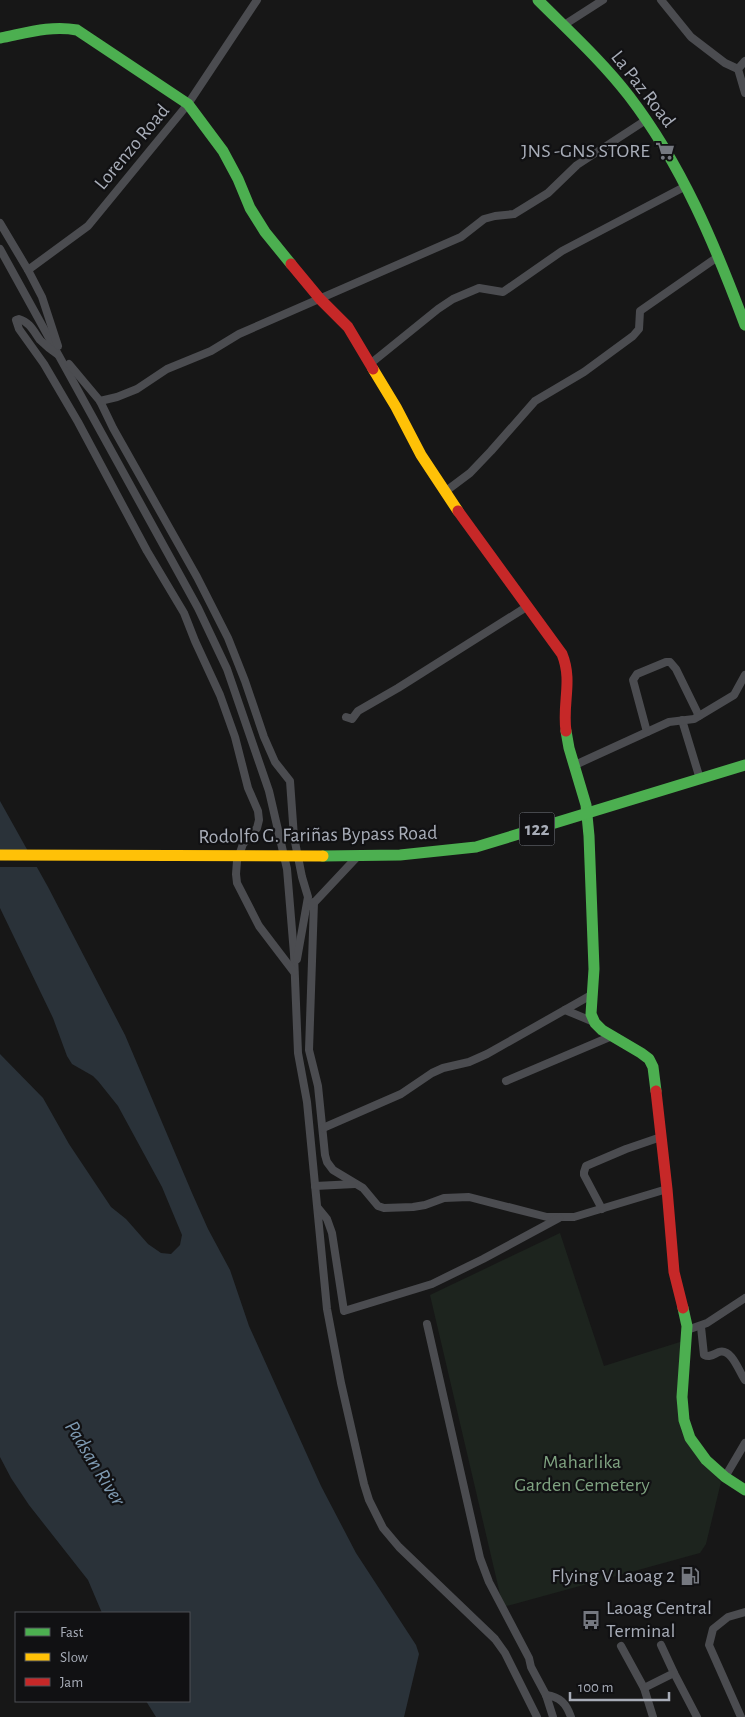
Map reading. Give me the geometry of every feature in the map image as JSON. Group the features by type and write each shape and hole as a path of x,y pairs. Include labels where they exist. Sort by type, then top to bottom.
{"street":[{"name":"Lorenzo Road","path":"28,270 88,226 188,104 257,0"},
{"name":"La Paz Road","path":"538,0 602,64 646,120 672,159 719,256 745,325"},
{"path":"564,26 603,0"},
{"path":"661,0 691,37 725,63 738,69 745,93"},
{"path":"0,38 58,28 77,30 188,104 224,151 250,208 265,232 320,299 348,327 396,407 421,454 562,654 568,668 565,725 587,814 592,889 594,978 591,1009 594,1022"},
{"path":"738,69 745,61"},
{"path":"100,401 137,390 167,369 211,351 239,334 461,237 489,217 509,215 522,210 548,193 571,170 589,156 646,120"},
{"path":"370,364 453,299 478,288 503,292 562,251 686,186"},
{"path":"0,224 42,297 63,358"},
{"path":"0,249 63,358 198,608 227,669 269,792 287,869 298,1053 307,1102 327,1309 341,1384 369,1500 383,1528 399,1547 495,1639 505,1653 537,1717"},
{"path":"446,491 470,473 486,457 535,401 584,372 633,336 639,329 640,311 719,256"},
{"path":"20,319 29,324 40,339 63,358 100,401 113,428 197,577 228,638 264,737 275,762 290,781 294,837 308,898 294,972 259,926 238,883 236,874 237,861 243,844 257,828 259,820 258,811 248,788 235,737 220,695 184,614 147,551 78,422 44,364 19,329 16,320 20,319"},
{"path":"346,717 352,719 358,711 528,606"},
{"path":"647,732 633,680 637,674 666,662 670,662 676,669 699,716"},
{"path":"575,766 669,722 688,720 699,716 734,694 745,675"},
{"path":"682,720 700,779"},
{"name":"Rodolfo G. Fariñas Bypass Road","path":"0,854 358,856 428,853 476,847 745,765"},
{"path":"307,909 358,856"},
{"path":"314,902 309,1050 318,1086 327,1162 333,1170 363,1188 378,1206 384,1208 413,1207 444,1198 469,1197 531,1213 560,1218 574,1217 668,1189"},
{"path":"323,1128 401,1094 432,1073 443,1068 469,1062 487,1054 592,994"},
{"path":"565,1010 594,1022 600,1029 643,1055 652,1063 668,1189 674,1272 687,1330 682,1397 684,1420 690,1438 706,1460 725,1477 745,1490"},
{"path":"506,1081 612,1036"},
{"path":"602,1209 584,1176 586,1166 661,1137"},
{"path":"315,1186 357,1184"},
{"path":"317,1206 327,1219 332,1233 344,1311 432,1284 560,1218"},
{"path":"687,1330 701,1327 745,1298"},
{"path":"427,1324 480,1558 489,1582 546,1695 553,1717"},
{"path":"701,1327 704,1355 709,1357 722,1351 727,1352 732,1357 745,1380"},
{"path":"725,1477 742,1456 745,1444"},
{"path":"741,1717 709,1645 713,1629 728,1617 745,1612"},
{"path":"661,1645 697,1717"},
{"path":"621,1646 644,1688 653,1717"},
{"path":"644,1688 674,1673"},
{"path":"546,1695 556,1696 562,1700 571,1717"}],"green space":[{"name":"Maharlika Garden Cemetery","path":"560,1233 604,1366 683,1341 679,1405 681,1430 695,1453 721,1482 706,1544 700,1553 503,1607 430,1295"}],"water":[{"name":"Padsan River","path":"0,801 48,887 125,1035 208,1229 230,1270 249,1326 321,1486 356,1553 416,1645 419,1654 404,1717 156,1717 147,1702 190,1702 190,1612 102,1612 88,1580 29,1505 0,1457 0,1054 43,1098 69,1144 111,1207 126,1219 148,1244 161,1253 171,1254 180,1245 182,1235 162,1187 118,1106 93,1076 72,1064 67,1056 53,1018 0,908"}],"pier":[{"path":"0,851 31,851 40,867 0,867"}],"traffic: fast":[{"path":"538,0 608,71 648,122 696,206 722,265 745,325"},
{"path":"0,38 48,29 77,30 188,104 223,151 238,179 250,208 265,232 291,264"},
{"path":"566,731 569,748 586,805 589,836 594,969 591,1014 595,1023 602,1030 649,1059 653,1067 656,1091"},
{"path":"323,856 400,855 476,847 745,765"},
{"path":"683,1308 687,1326 682,1397 684,1420 690,1438 706,1460 725,1477 745,1490"}],"traffic: slow":[{"path":"373,369 396,407 421,455 458,511"},
{"path":"0,855 323,856"}],"traffic: jam":[{"path":"291,264 320,299 348,327 373,369"},
{"path":"458,511 562,654 567,673 566,731"},
{"path":"656,1091 674,1272 683,1308"}],"place":[{"name":"JNS -GNS STORE","path":"665,151"},
{"name":"Flying V Laoag 2","path":"690,1576"},
{"name":"Laoag Central Terminal","path":"591,1620"}]}
